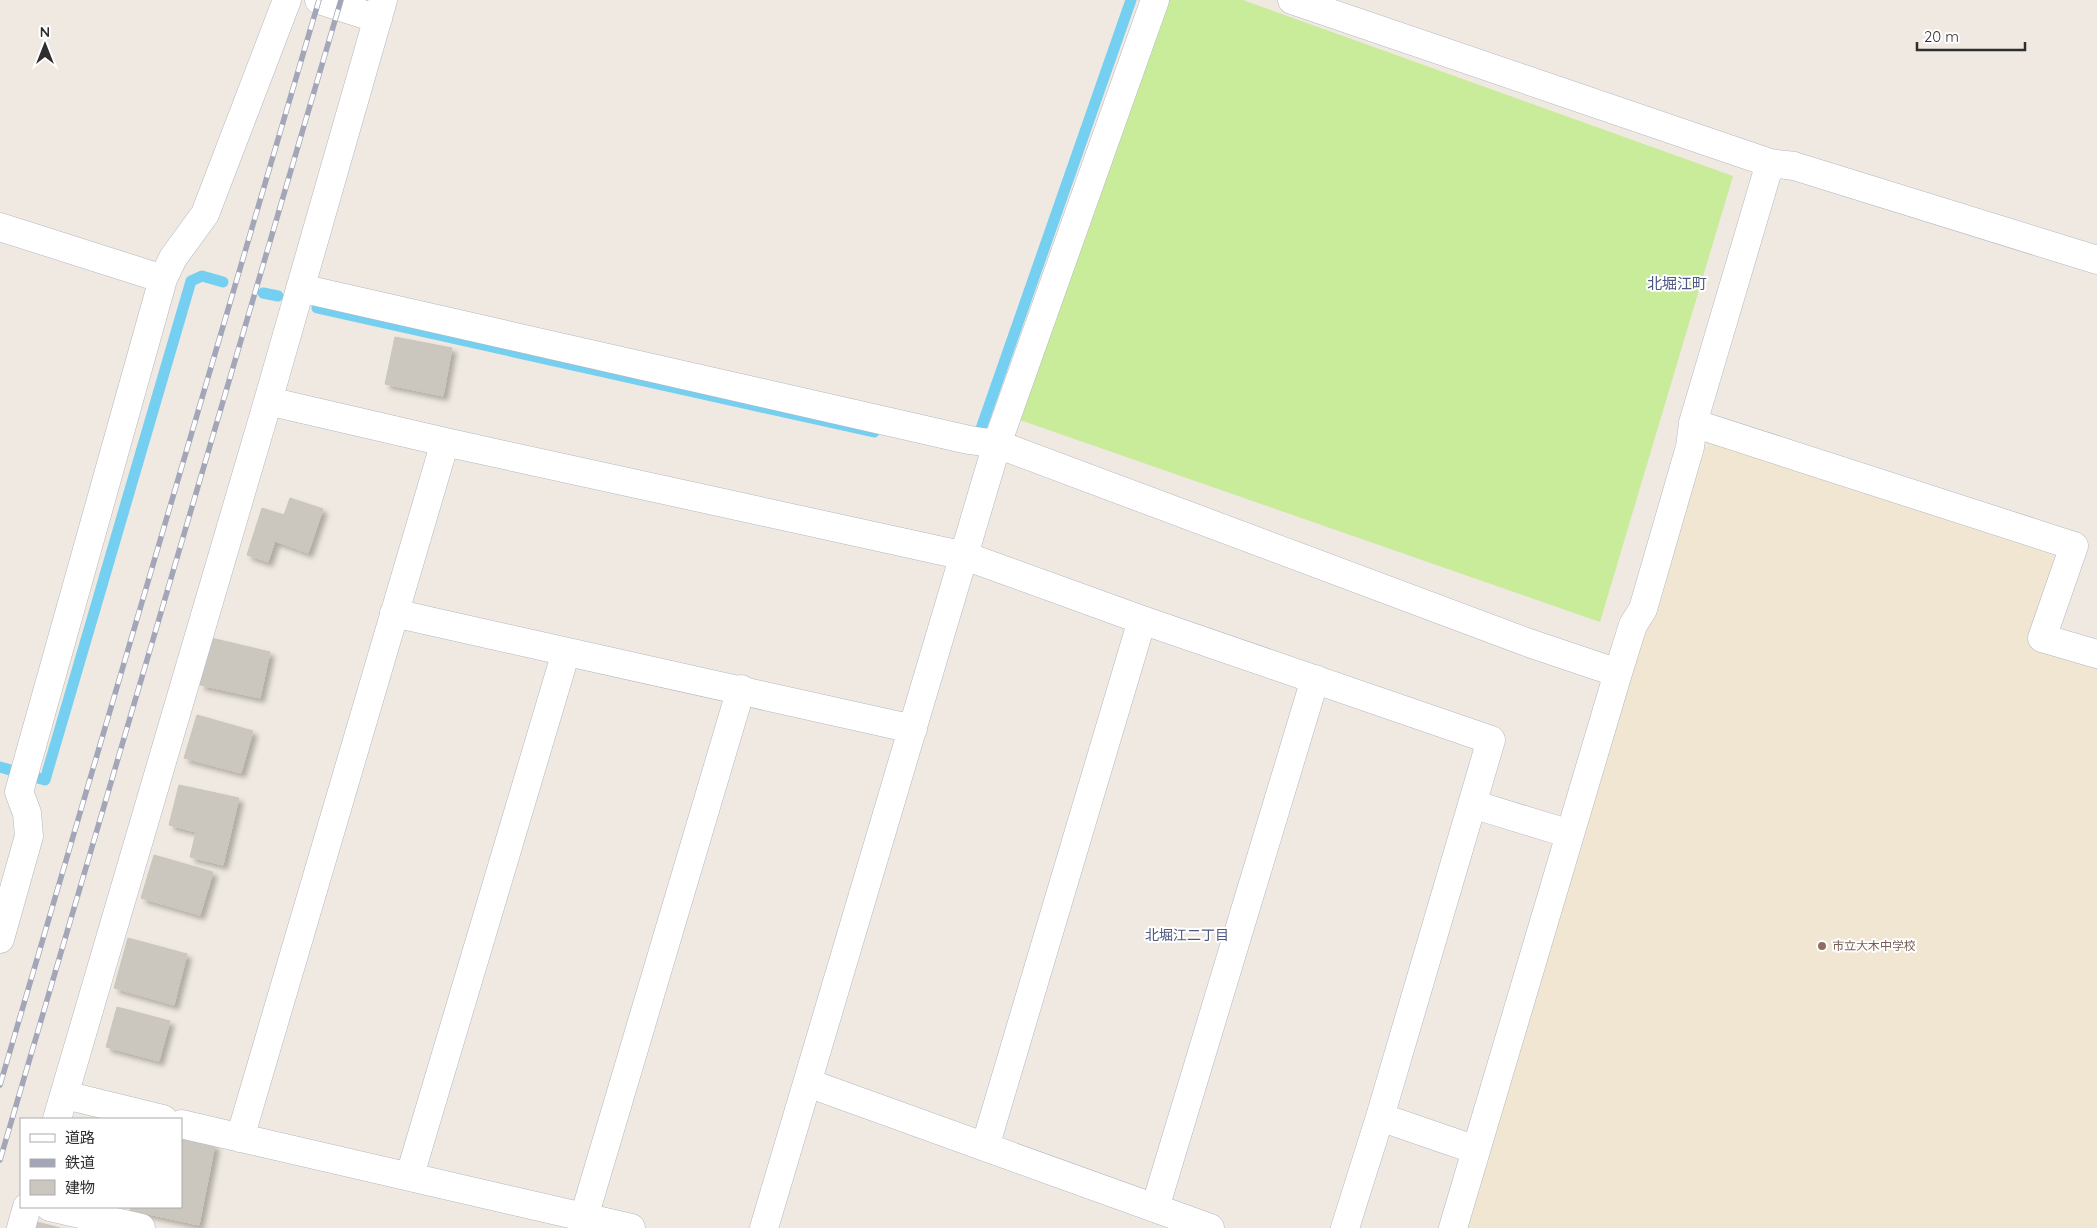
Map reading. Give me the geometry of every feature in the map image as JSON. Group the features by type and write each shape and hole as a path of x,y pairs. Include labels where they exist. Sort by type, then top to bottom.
{"street":[{"path":"0,939 29,836 27,814 19,792 163,280 173,258 205,214 287,0"},
{"path":"154,1118 61,1107 268,401 380,9 318,0"},
{"path":"764,1228 965,556 983,442 1155,0"},
{"path":"1292,0 1770,163 1794,166 2097,260"},
{"path":"1453,1228 1618,673 1633,625 1643,608 1690,447 1693,423 1770,163"},
{"path":"0,227 163,280"},
{"path":"300,288 983,442 1529,643 1618,673"},
{"path":"268,401 445,442 965,556 1142,620 1491,740 1346,1228"},
{"path":"1693,423 2074,546 2042,638 2097,654"},
{"path":"240,1138 445,442"},
{"path":"394,613 913,729"},
{"path":"985,1147 1142,620"},
{"path":"410,1176 566,652"},
{"path":"1155,1208 1315,679"},
{"path":"584,1217 740,689"},
{"path":"1472,804 1570,834"},
{"path":"808,1083 1210,1228"},
{"path":"1380,1117 1476,1150"},
{"path":"182,1124 631,1228"},
{"path":"21,1228 27,1208"},
{"path":"54,1208 141,1228"}],"shaded area":[{"name":"市立大木中学校","path":"1716,444 2050,553 2057,568 2034,644 2097,664 2097,1228 1462,1228 1642,624 1701,449"}],"green space":[{"path":"1163,0 1243,0 1733,176 1600,622 1017,419"}],"building":[{"path":"395,337 452,348 443,396 385,384"},
{"path":"290,498 323,509 308,553 275,541 268,562 247,555 262,508 284,515"},
{"path":"211,638 270,652 260,698 200,685"},
{"path":"197,715 253,731 241,773 184,758"},
{"path":"179,785 239,798 223,865 190,857 196,832 169,825"},
{"path":"154,855 213,872 200,915 141,898"},
{"path":"128,938 187,954 174,1005 114,988"},
{"path":"117,1007 170,1021 159,1061 106,1047"},
{"path":"182,1137 215,1145 199,1225 130,1210 130,1208 182,1208"},
{"path":"37,1222 60,1228 35,1228"}],"waterway":[{"path":"976,443 1131,0"},
{"path":"0,767 45,780 191,281 202,276 223,282"},
{"path":"263,293 278,296"},
{"path":"317,308 874,432"}],"railway":[{"path":"0,1085 319,0"},
{"path":"0,1160 341,0"}],"place":[{"name":"市立大木中学校","path":"1822,946"}],"district":[{"name":"北堀江町","path":"1677,284"},
{"name":"北堀江二丁目","path":"1187,935"}]}
